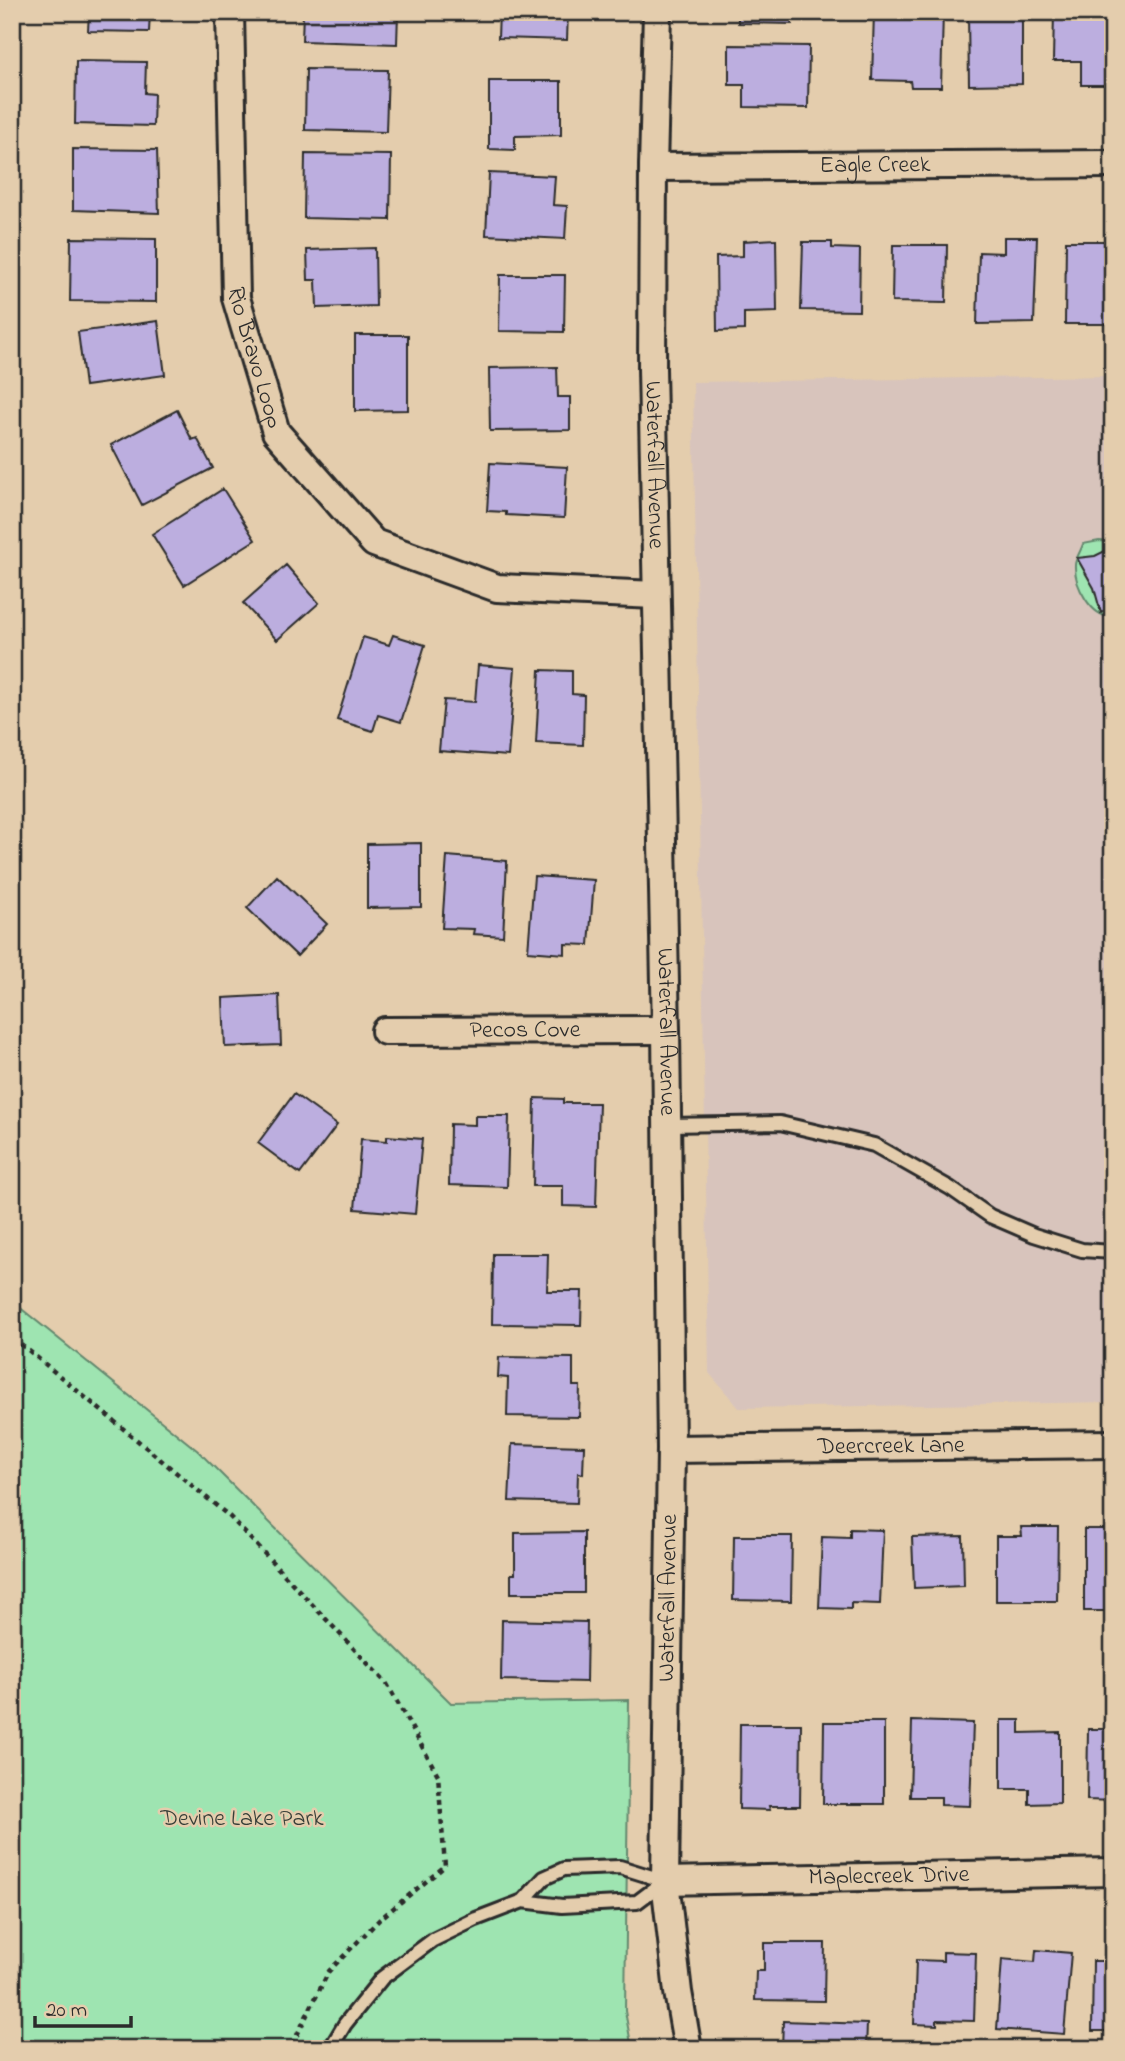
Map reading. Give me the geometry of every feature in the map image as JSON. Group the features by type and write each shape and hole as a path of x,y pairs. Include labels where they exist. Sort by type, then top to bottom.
{"street":[{"name":"Rio Bravo Loop","path":"230,12 236,298 276,432 374,543 497,588 656,595"},
{"name":"Waterfall Avenue","path":"657,12 652,369 668,1125 671,1449 666,1881 678,1992 688,2049"},
{"name":"Eagle Creek","path":"653,167 1106,164"},
{"name":"Pecos Cove","path":"385,1031 666,1030"},
{"name":"Deercreek Lane","path":"671,1449 1113,1444"},
{"name":"Maplecreek Drive","path":"666,1881 1113,1872"}],"lane":[{"path":"668,1125 780,1124 874,1145 950,1188 990,1216 1034,1235 1082,1250 1113,1252"},
{"name":"Maplecreek Drive","path":"330,2049 345,2024 382,1978 392,1970 433,1940 523,1900 544,1878 564,1869 620,1867 666,1881"},
{"path":"523,1900 562,1906 637,1902 666,1881"}],"path":[{"path":"12,1339 230,1517 387,1684 438,1776 445,1866 380,1919 329,1971 290,2049"}],"shaded area":[{"path":"1113,376 1113,1402 739,1408 709,1373 693,382"}],"green space":[{"path":"1113,542 1113,617 1105,616 1091,606 1081,591 1075,573 1075,563 1083,544"},
{"name":"Devine Lake Park","path":"12,1178 13,1302 198,1451 451,1703 629,1700 625,2011 632,2049 12,2049"}],"building":[{"path":"89,12 150,12 149,32 88,31"},
{"path":"303,12 398,12 397,44 302,41"},
{"path":"499,12 568,12 567,40 498,38"},
{"path":"738,12 792,12 792,24 738,23"},
{"path":"874,12 943,12 941,87 911,87 910,81 872,80"},
{"path":"1054,12 1113,12 1111,85 1081,85 1081,61 1053,61"},
{"path":"1022,13 1022,84 969,85 968,14"},
{"path":"729,45 809,46 808,108 744,107 744,85 729,85"},
{"path":"76,61 146,62 145,93 154,94 153,126 75,124"},
{"path":"306,69 388,70 386,132 305,130"},
{"path":"489,81 561,81 561,135 515,136 515,150 489,149"},
{"path":"73,149 157,150 159,213 73,210"},
{"path":"305,154 391,155 390,220 304,218"},
{"path":"489,173 555,176 553,205 567,206 565,239 486,235"},
{"path":"1004,237 1037,237 1034,323 977,324 979,252 1004,253"},
{"path":"71,238 156,239 156,302 70,301"},
{"path":"776,239 777,312 744,313 744,330 717,331 716,257 743,256 743,241"},
{"path":"1066,241 1113,241 1113,324 1065,324"},
{"path":"803,242 832,242 832,248 860,249 859,311 801,310"},
{"path":"893,245 947,245 946,303 892,302"},
{"path":"375,248 376,306 317,308 316,280 308,280 307,250"},
{"path":"500,275 565,275 564,332 499,331"},
{"path":"158,321 165,375 85,386 78,332"},
{"path":"355,335 408,335 408,410 355,411"},
{"path":"557,367 558,397 570,397 570,430 490,431 489,368"},
{"path":"177,410 192,440 197,438 213,468 142,505 111,445"},
{"path":"490,463 567,467 564,518 506,515 506,512 487,511"},
{"path":"223,489 255,540 184,585 152,534"},
{"path":"1113,547 1113,606 1101,613 1094,588 1077,558 1095,556"},
{"path":"286,565 319,603 277,640 243,603"},
{"path":"393,635 425,645 401,722 378,715 373,731 337,720 363,637 389,645"},
{"path":"478,665 515,668 508,756 439,751 444,700 475,702"},
{"path":"540,670 572,671 572,694 584,695 583,745 536,743"},
{"path":"421,843 421,907 367,908 367,844"},
{"path":"447,856 507,861 503,936 473,934 474,929 442,928"},
{"path":"277,876 327,924 297,956 247,908"},
{"path":"534,876 594,880 589,945 565,944 565,954 528,951"},
{"path":"279,995 281,1045 225,1047 223,998"},
{"path":"294,1094 337,1125 300,1174 258,1143"},
{"path":"535,1098 563,1099 563,1103 599,1103 596,1207 563,1206 563,1186 533,1186"},
{"path":"475,1116 509,1116 507,1187 449,1185 450,1124 475,1125"},
{"path":"387,1136 422,1139 415,1214 355,1209 361,1139 387,1141"},
{"path":"493,1254 548,1254 547,1291 582,1291 581,1325 492,1324"},
{"path":"499,1357 573,1358 573,1386 580,1386 579,1417 507,1416 508,1378 498,1377"},
{"path":"512,1444 584,1446 583,1474 578,1473 577,1503 509,1501"},
{"path":"1106,1526 1113,1526 1113,1611 1084,1611 1084,1529 1106,1529"},
{"path":"1021,1527 1058,1527 1057,1601 996,1601 996,1536 1022,1536"},
{"path":"850,1529 883,1530 880,1604 851,1603 851,1609 819,1608 822,1537 850,1538"},
{"path":"584,1532 584,1593 511,1593 511,1574 515,1574 515,1533"},
{"path":"734,1536 792,1536 791,1601 733,1600"},
{"path":"963,1536 964,1586 914,1588 912,1537"},
{"path":"502,1620 587,1622 586,1682 501,1680"},
{"path":"1001,1720 1020,1720 1020,1733 1060,1732 1060,1803 1029,1804 1029,1789 1001,1789"},
{"path":"912,1721 973,1723 970,1806 941,1805 941,1797 910,1797"},
{"path":"824,1722 884,1722 884,1804 823,1804"},
{"path":"740,1724 801,1724 800,1806 769,1806 770,1810 739,1809"},
{"path":"1088,1729 1113,1729 1113,1801 1087,1800"},
{"path":"764,1943 825,1943 824,2001 755,2000 756,1971 764,1971"},
{"path":"1036,1950 1071,1953 1064,2034 997,2029 1002,1959 1035,1962"},
{"path":"943,1952 976,1953 974,2021 937,2020 937,2025 914,2024 916,1960 943,1961"},
{"path":"1093,1961 1113,1961 1113,2031 1092,2031"},
{"path":"783,2021 867,2024 866,2049 782,2049"}]}
